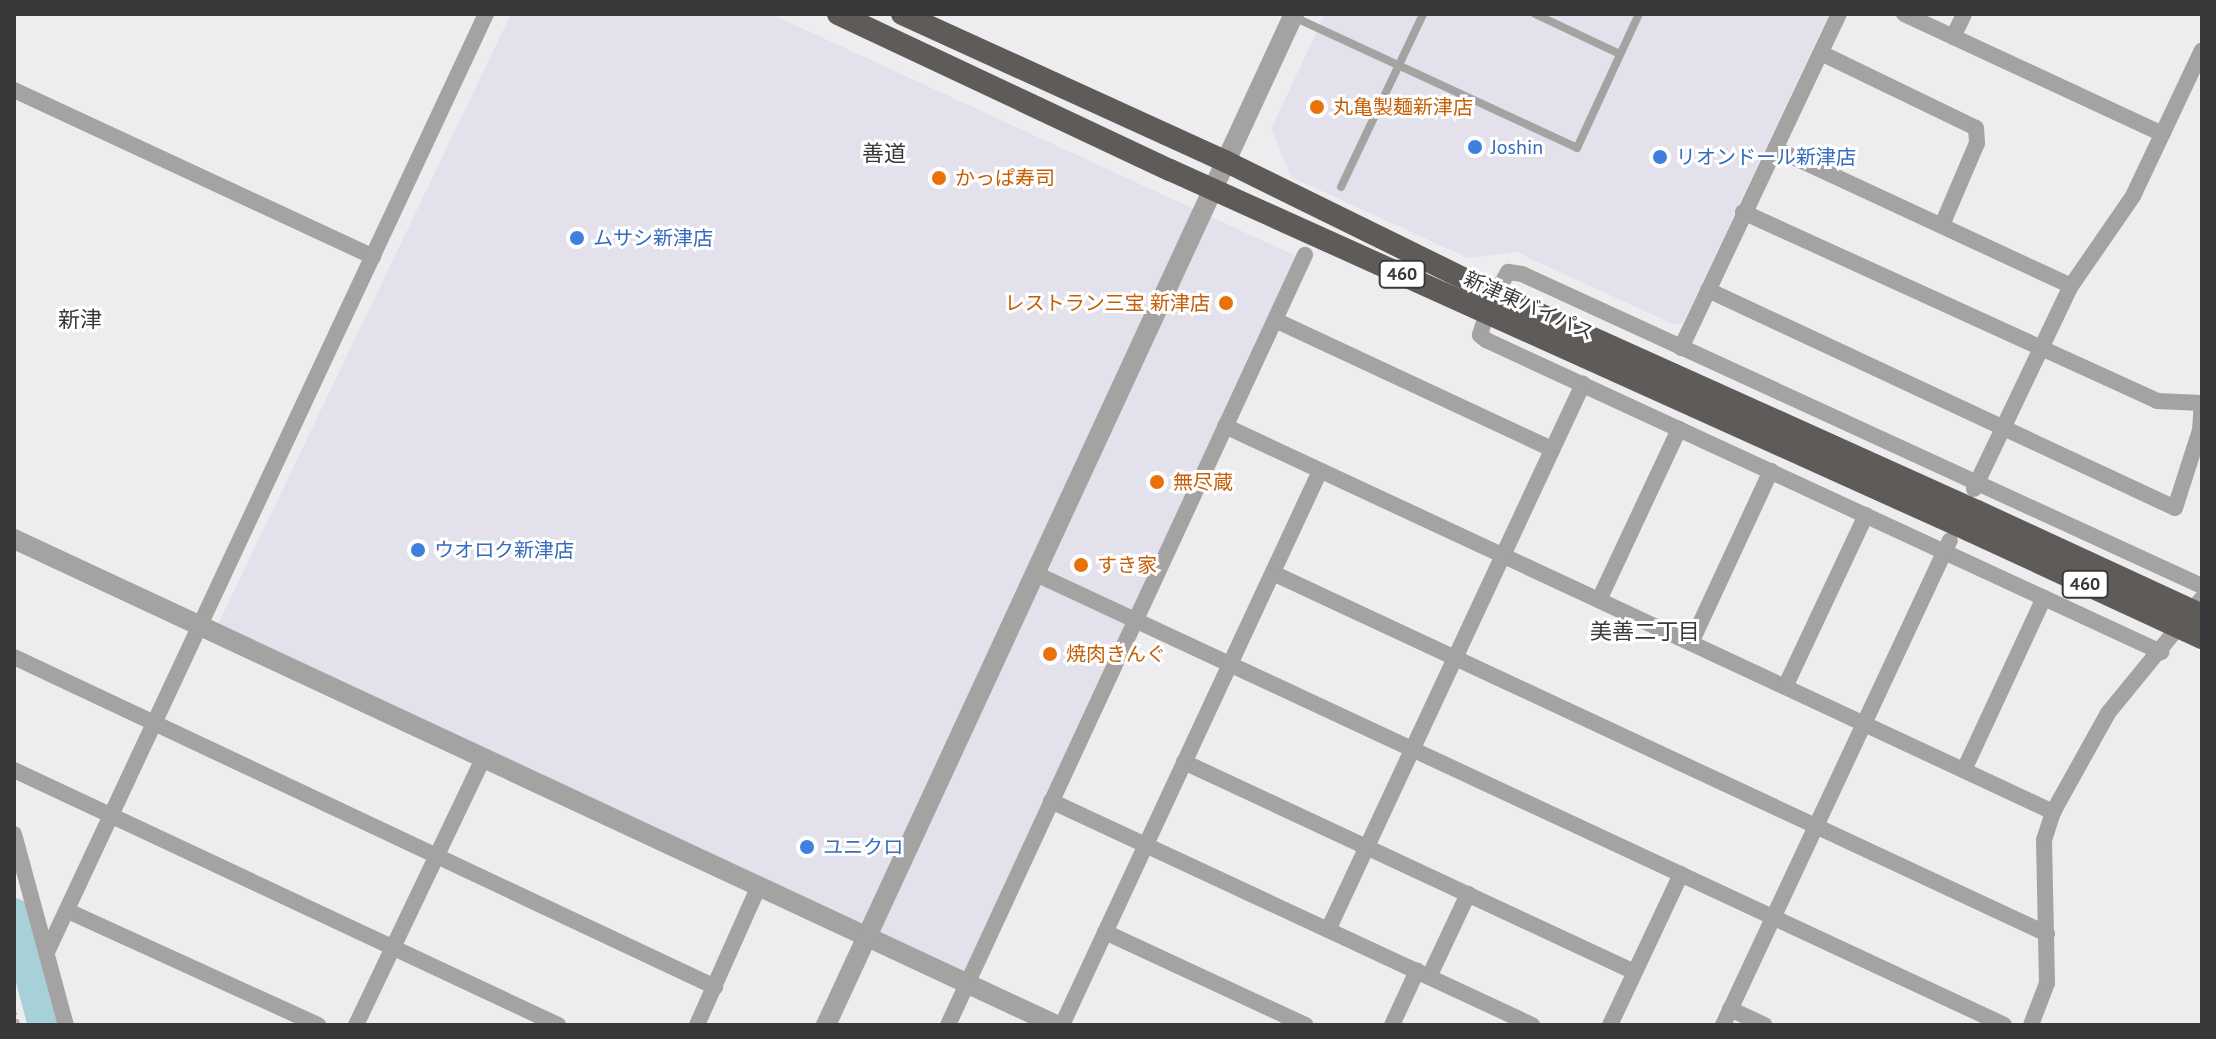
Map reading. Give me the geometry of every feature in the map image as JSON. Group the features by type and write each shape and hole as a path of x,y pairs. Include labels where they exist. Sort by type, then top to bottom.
{"highway":[{"name":"新津東バイパス","path":"838,14 1215,189 1491,304 1965,518 2202,615"},
{"name":"新津東バイパス","path":"902,14 1227,162 1491,304"},
{"name":"新津東バイパス","path":"1965,518 2202,638"}],"street":[{"path":"47,952 486,14"},
{"path":"1681,348 1839,14"},
{"path":"1904,14 2162,134"},
{"path":"1953,37 1964,14"},
{"path":"826,1025 1293,15"},
{"path":"1723,1025 1965,518 2071,286 2133,196 2162,134 2195,83 2202,50"},
{"path":"1821,53 1976,128 1977,143 1942,225"},
{"path":"14,90 373,257"},
{"path":"1776,149 2071,286"},
{"path":"1708,290 2175,508 2200,430 2202,403 2157,401 1743,212"},
{"path":"948,1025 1305,255"},
{"path":"2161,652 2044,598 1965,518 1681,348 1522,274 1508,272 1491,304 1480,335 1486,340 1866,515 1965,518 2202,586"},
{"path":"1275,320 1552,449"},
{"path":"1328,930 1583,384"},
{"path":"1225,426 2053,812"},
{"path":"1599,600 1679,429"},
{"path":"14,539 757,890 1059,1025 1320,471"},
{"path":"1691,643 1771,471"},
{"path":"1785,687 1866,515"},
{"path":"1034,573 2004,1025"},
{"path":"1273,573 2047,934"},
{"path":"1964,770 2044,598"},
{"path":"2031,1025 2047,983 2044,840 2053,812 2108,713 2161,652 2202,598"},
{"path":"14,657 715,987"},
{"path":"356,1025 482,761"},
{"path":"1184,762 1635,972"},
{"path":"14,770 558,1025"},
{"path":"1051,801 1532,1025"},
{"path":"14,834 66,1025"},
{"path":"1610,1025 1681,874"},
{"path":"697,1025 757,890"},
{"path":"1392,1025 1468,894"},
{"path":"68,911 318,1025"},
{"path":"1105,932 1305,1025"},
{"path":"1730,1009 1765,1025"}],"lane":[{"path":"1341,187 1423,14"},
{"path":"1535,14 1620,54"},
{"path":"1293,15 1577,148 1639,14"}],"path":[{"path":"14,1012 19,1025"}],"shaded area":[{"path":"511,14 771,14 1298,257 964,971 218,624"},
{"path":"1325,14 1829,14 1683,323 1675,325 1516,252 1468,258 1291,177 1271,129"}],"waterway":[{"path":"14,914 44,1025"}],"place":[{"name":"丸亀製麺新津店","path":"1317,107"},
{"name":"Joshin","path":"1475,147"},
{"name":"リオンドール新津店","path":"1660,157"},
{"name":"かっぱ寿司","path":"939,178"},
{"name":"ムサシ新津店","path":"577,238"},
{"name":"レストラン三宝 新津店","path":"1226,303"},
{"name":"無尽蔵","path":"1157,482"},
{"name":"ウオロク新津店","path":"418,550"},
{"name":"すき家","path":"1081,565"},
{"name":"焼肉きんぐ","path":"1050,654"},
{"name":"ユニクロ","path":"807,847"}],"district":[{"name":"善道","path":"884,154"},
{"name":"新津","path":"80,320"},
{"name":"美善二丁目","path":"1645,632"}]}
